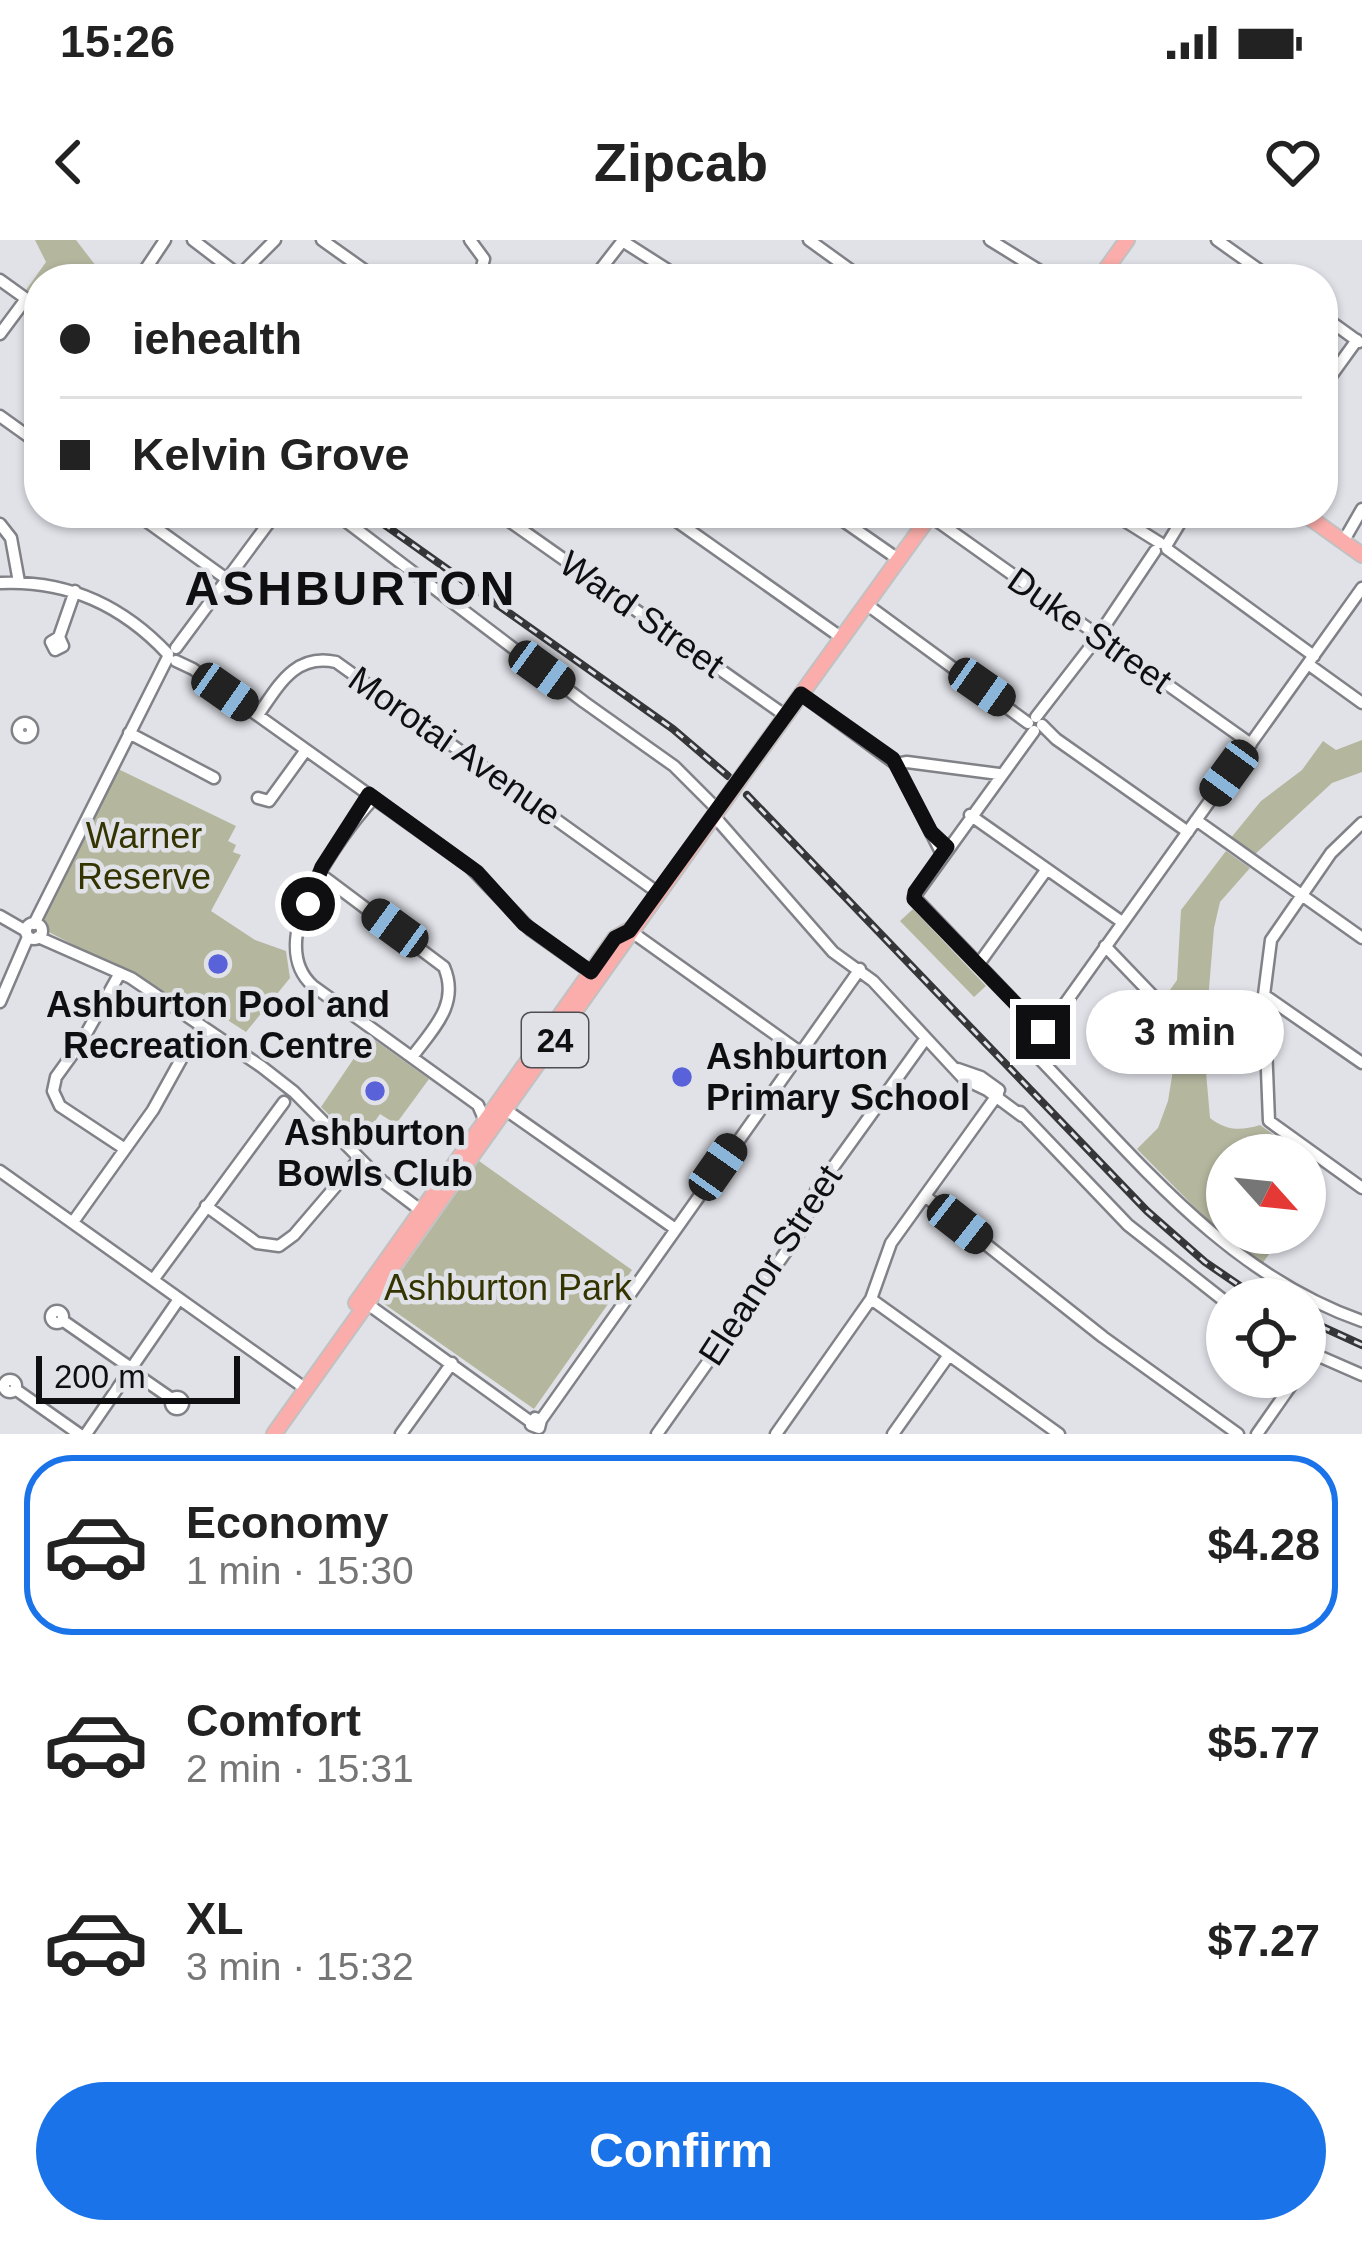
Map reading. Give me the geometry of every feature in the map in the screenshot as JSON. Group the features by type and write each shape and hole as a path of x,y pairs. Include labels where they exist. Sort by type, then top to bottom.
{"main road":[{"name":"24","path":"263,1434 506,1110 615,938 629,931 921,528"},
{"path":"1324,528 1362,555"},
{"name":"24","path":"425,1214 485,1121 595,975"},
{"name":"24","path":"274,1434 302,1386"}],"street":[{"path":"193,240 225,264"},
{"path":"254,264 275,240"},
{"path":"322,240 356,264"},
{"path":"808,240 842,264"},
{"path":"990,240 1029,264"},
{"path":"1217,240 1251,264"},
{"path":"622,241 661,264"},
{"path":"0,334 24,302"},
{"path":"1338,368 1359,342"},
{"path":"1340,539 1362,509"},
{"path":"0,524 11,538 19,582"},
{"path":"156,528 228,580"},
{"path":"0,1002 129,733 175,655 265,528"},
{"path":"355,528 444,596 462,604 575,694 596,704 701,789 742,851 987,1101 985,1112"},
{"name":"Ward Street","path":"519,528 786,716"},
{"path":"686,528 842,638"},
{"path":"853,528 898,560"},
{"name":"Duke Street","path":"950,528 1250,744"},
{"path":"1134,528 1362,703"},
{"path":"1043,1032 916,902 917,889 1176,528"},
{"path":"0,583 75,591 111,606 477,872 524,924 595,975"},
{"path":"1362,588 1034,1047 1035,1054 1230,1250 1285,1287 1362,1321"},
{"path":"59,637 75,591"},
{"path":"866,604 1167,818 1218,836 1362,938"},
{"name":"Morotai Avenue","path":"257,715 296,667 316,660 336,662 657,892"},
{"path":"801,694 896,764 944,851"},
{"path":"0,726 19,729"},
{"path":"129,733 194,776 214,778"},
{"path":"265,803 307,750"},
{"path":"896,764 997,777"},
{"path":"372,796 320,874 295,941 299,970 314,986 478,1105 485,1121"},
{"path":"970,815 1122,922"},
{"path":"1362,823 1334,850 1270,940 1264,995 1267,1114 1274,1126 1362,1188"},
{"path":"978,965 1047,869"},
{"path":"320,874 444,967 450,985 447,1008 412,1057"},
{"path":"0,916 120,973 282,1081 392,1190 425,1214"},
{"path":"629,931 800,1052"},
{"path":"1105,946 1176,1020"},
{"path":"363,1301 538,1426 860,969"},
{"path":"120,973 56,1077 53,1091 60,1106 125,1148"},
{"path":"1264,995 1362,1063"},
{"path":"73,1222 194,1036"},
{"name":"Eleanor Street","path":"657,1434 802,1229 816,1191 926,1038"},
{"path":"955,1067 981,1077 1128,1225 1206,1286"},
{"path":"970,1083 998,1094"},
{"path":"776,1434 871,1299 890,1245 998,1094"},
{"path":"153,1280 284,1102"},
{"path":"506,1110 674,1228"},
{"path":"206,1206 260,1245 279,1246 359,1159"},
{"path":"0,1171 302,1386"},
{"path":"925,1196 1103,1337 1238,1434"},
{"path":"15,1389 83,1434 179,1299"},
{"path":"871,1299 1059,1434"},
{"path":"62,1320 172,1399"},
{"path":"893,1434 949,1355"},
{"path":"1326,1359 1362,1375"},
{"path":"401,1434 452,1363"},
{"path":"1257,1434 1282,1398"},
{"path":"1031,1434 1042,1422"}],"green space":[{"path":"35,240 76,240 94,264 45,264"},
{"path":"1362,740 1362,772 1332,783 1253,856 1230,839 1261,801 1302,770 1323,741 1336,750"},
{"name":"Warner Reserve","path":"114,767 236,826 228,841 236,845 233,852 241,855 211,911 255,940 286,951 290,978 246,1032 209,1008 200,1019 43,929 43,919"},
{"path":"1226,851 1250,868 1220,902 1204,1049 1210,1118 1234,1129 1260,1125 1273,1134 1206,1134 1206,1219 1137,1149 1158,1128 1168,1101 1182,1015 1165,997 1177,980 1181,910"},
{"path":"913,909 986,986 974,997 900,921"},
{"name":"Ashburton Bowls Club","path":"369,1036 429,1079 396,1124 380,1114 359,1144 321,1107"},
{"name":"Ashburton Park","path":"479,1161 632,1270 534,1409 380,1301"},
{"path":"1247,1254 1269,1254 1262,1264"}],"railway":[{"path":"389,528 673,729 728,776"},
{"path":"747,795 1147,1211 1228,1278"},
{"path":"1326,1329 1362,1345"}],"place":[{"name":"Ashburton Pool and Recreation Centre","path":"218,964"},
{"name":"Ashburton Primary School","path":"682,1077"},
{"name":"Ashburton Bowls Club","path":"375,1091"}],"district":[{"name":"ASHBURTON","path":"351,588"}],"route":[{"path":"308,904 322,867 369,794 477,872 524,924 591,972 615,938 629,931 801,694 893,759 931,832 947,847 914,899 1043,1032"}]}
